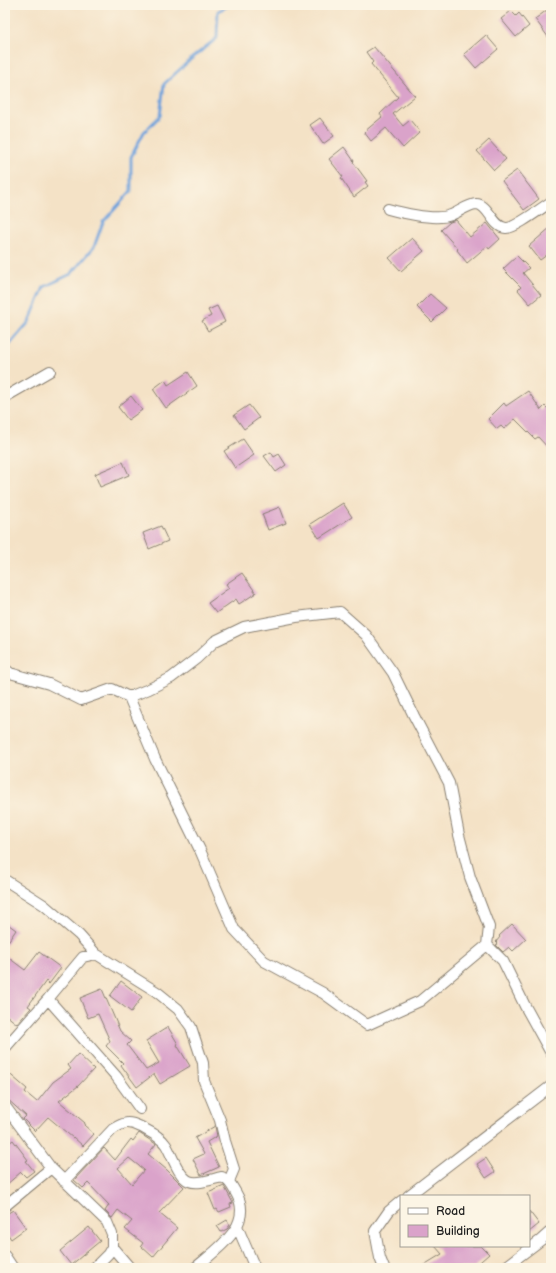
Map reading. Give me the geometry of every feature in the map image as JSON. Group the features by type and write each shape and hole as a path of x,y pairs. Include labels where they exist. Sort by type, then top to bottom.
{"street":[{"path":"388,209 407,214 442,218 478,204 484,207 495,222 507,228 515,226 551,202"},
{"path":"5,397 50,371"},
{"path":"5,669 10,673 49,684 81,700 112,689 128,697 155,759 200,850 234,929 264,961 323,993 367,1025 420,1001 487,945 489,927 470,877 459,835 449,784 393,673 366,635 340,612 296,617 244,627 216,641 196,659 170,678 149,689 128,697"},
{"path":"5,880 44,905 79,935 96,954 157,992 178,1009 191,1027 203,1063 204,1081 220,1120 234,1169 229,1181"},
{"path":"487,945 503,961 525,1006 551,1053"},
{"path":"5,1048 83,957 96,954"},
{"path":"48,999 116,1076 140,1109"},
{"path":"409,1195 551,1086"},
{"path":"5,1106 51,1168 106,1222 112,1234 112,1247 108,1254 94,1268"},
{"path":"64,1181 113,1129 122,1123 132,1123 155,1134 165,1144 182,1176 189,1181 198,1182 222,1177 229,1181 240,1200 242,1212 237,1226 228,1240 195,1268"},
{"path":"5,1206 51,1168"},
{"path":"384,1268 380,1258 375,1231 389,1211 400,1202"},
{"path":"237,1226 256,1268"},
{"path":"504,1268 551,1231"},
{"path":"112,1247 130,1268"},
{"path":"5,1256 13,1268"}],"building":[{"path":"551,7 551,41 535,19"},
{"path":"511,11 516,16 519,13 529,26 516,37 501,19"},
{"path":"486,35 498,49 476,68 464,54"},
{"path":"374,47 415,96 393,114 403,126 410,120 420,132 403,148 386,128 371,141 364,132 382,117 380,114 398,97 371,64 373,62 366,52"},
{"path":"320,118 334,136 323,144 310,125"},
{"path":"489,140 506,159 494,170 477,151"},
{"path":"344,147 367,181 365,182 368,186 354,197 341,178 343,177 329,159"},
{"path":"517,170 539,199 524,210 502,181"},
{"path":"456,220 470,237 487,223 500,239 489,249 487,246 467,263 457,250 458,249 441,230 450,222"},
{"path":"551,227 551,252 540,260 529,246"},
{"path":"412,238 424,251 401,271 389,258"},
{"path":"517,256 529,268 523,273 541,295 530,304 518,290 521,287 503,269"},
{"path":"430,294 446,308 432,322 417,307"},
{"path":"217,306 225,322 208,331 202,321 211,316 208,310"},
{"path":"188,372 197,386 166,408 153,389 165,380 168,385"},
{"path":"528,391 541,410 545,406 551,412 551,451 538,437 535,439 515,419 504,429 501,426 497,429 488,419 504,403 506,406"},
{"path":"131,396 142,410 128,420 118,407"},
{"path":"249,405 259,418 244,429 234,415"},
{"path":"243,439 254,455 235,468 224,451"},
{"path":"271,452 274,457 279,454 286,465 276,472 264,456"},
{"path":"123,462 129,475 100,487 95,474"},
{"path":"343,503 352,517 319,538 310,524"},
{"path":"280,507 286,523 268,530 262,514"},
{"path":"161,526 168,541 149,549 143,533"},
{"path":"242,573 256,593 239,604 236,599 216,613 208,603 229,588 226,584"},
{"path":"5,922 16,930 5,946"},
{"path":"512,924 526,939 513,951 509,947 503,952 496,945 498,944 496,942 500,937 499,936"},
{"path":"39,952 61,968 49,984 46,981 28,1006 31,1008 17,1024 5,1014 5,955 25,970"},
{"path":"121,981 142,997 131,1012 110,996"},
{"path":"102,989 120,1031 131,1041 127,1045 146,1070 159,1063 146,1041 168,1027 190,1066 160,1084 154,1074 137,1087 121,1065 123,1063 106,1046 110,1041 98,1014 88,1018 80,998"},
{"path":"78,1054 94,1069 78,1086 59,1101 85,1123 84,1125 94,1134 83,1146 48,1117 35,1131 23,1119 26,1116 5,1097 5,1070 27,1089 25,1092 37,1102 53,1082 71,1069 68,1065"},
{"path":"215,1126 217,1136 207,1142 219,1167 201,1175 193,1159 204,1154 195,1138"},
{"path":"139,1133 156,1144 148,1154 184,1187 159,1213 177,1228 153,1257 141,1246 143,1243 125,1229 132,1221 118,1210 112,1218 105,1211 109,1205 88,1183 83,1188 74,1180 104,1148 115,1160 131,1139 133,1141","holes":["129,1158 144,1170 132,1184 118,1168"]},
{"path":"13,1140 28,1160 26,1161 34,1171 26,1177 21,1172 5,1186 5,1146"},
{"path":"486,1158 495,1172 486,1178 477,1164"},
{"path":"224,1186 233,1203 230,1204 231,1207 219,1212 217,1209 215,1210 208,1193"},
{"path":"13,1210 26,1228 11,1239 5,1230 5,1215"},
{"path":"530,1212 539,1224 530,1231"},
{"path":"227,1220 230,1225 227,1229 221,1232 217,1226"},
{"path":"89,1227 100,1241 71,1265 60,1251"},
{"path":"436,1247 482,1247 489,1254 473,1268 419,1268 442,1254"}],"waterway":[{"path":"5,350 29,322 44,287 71,274 94,247 103,222 131,191 131,157 144,132 160,116 164,84 217,38 218,11 230,5"}]}
